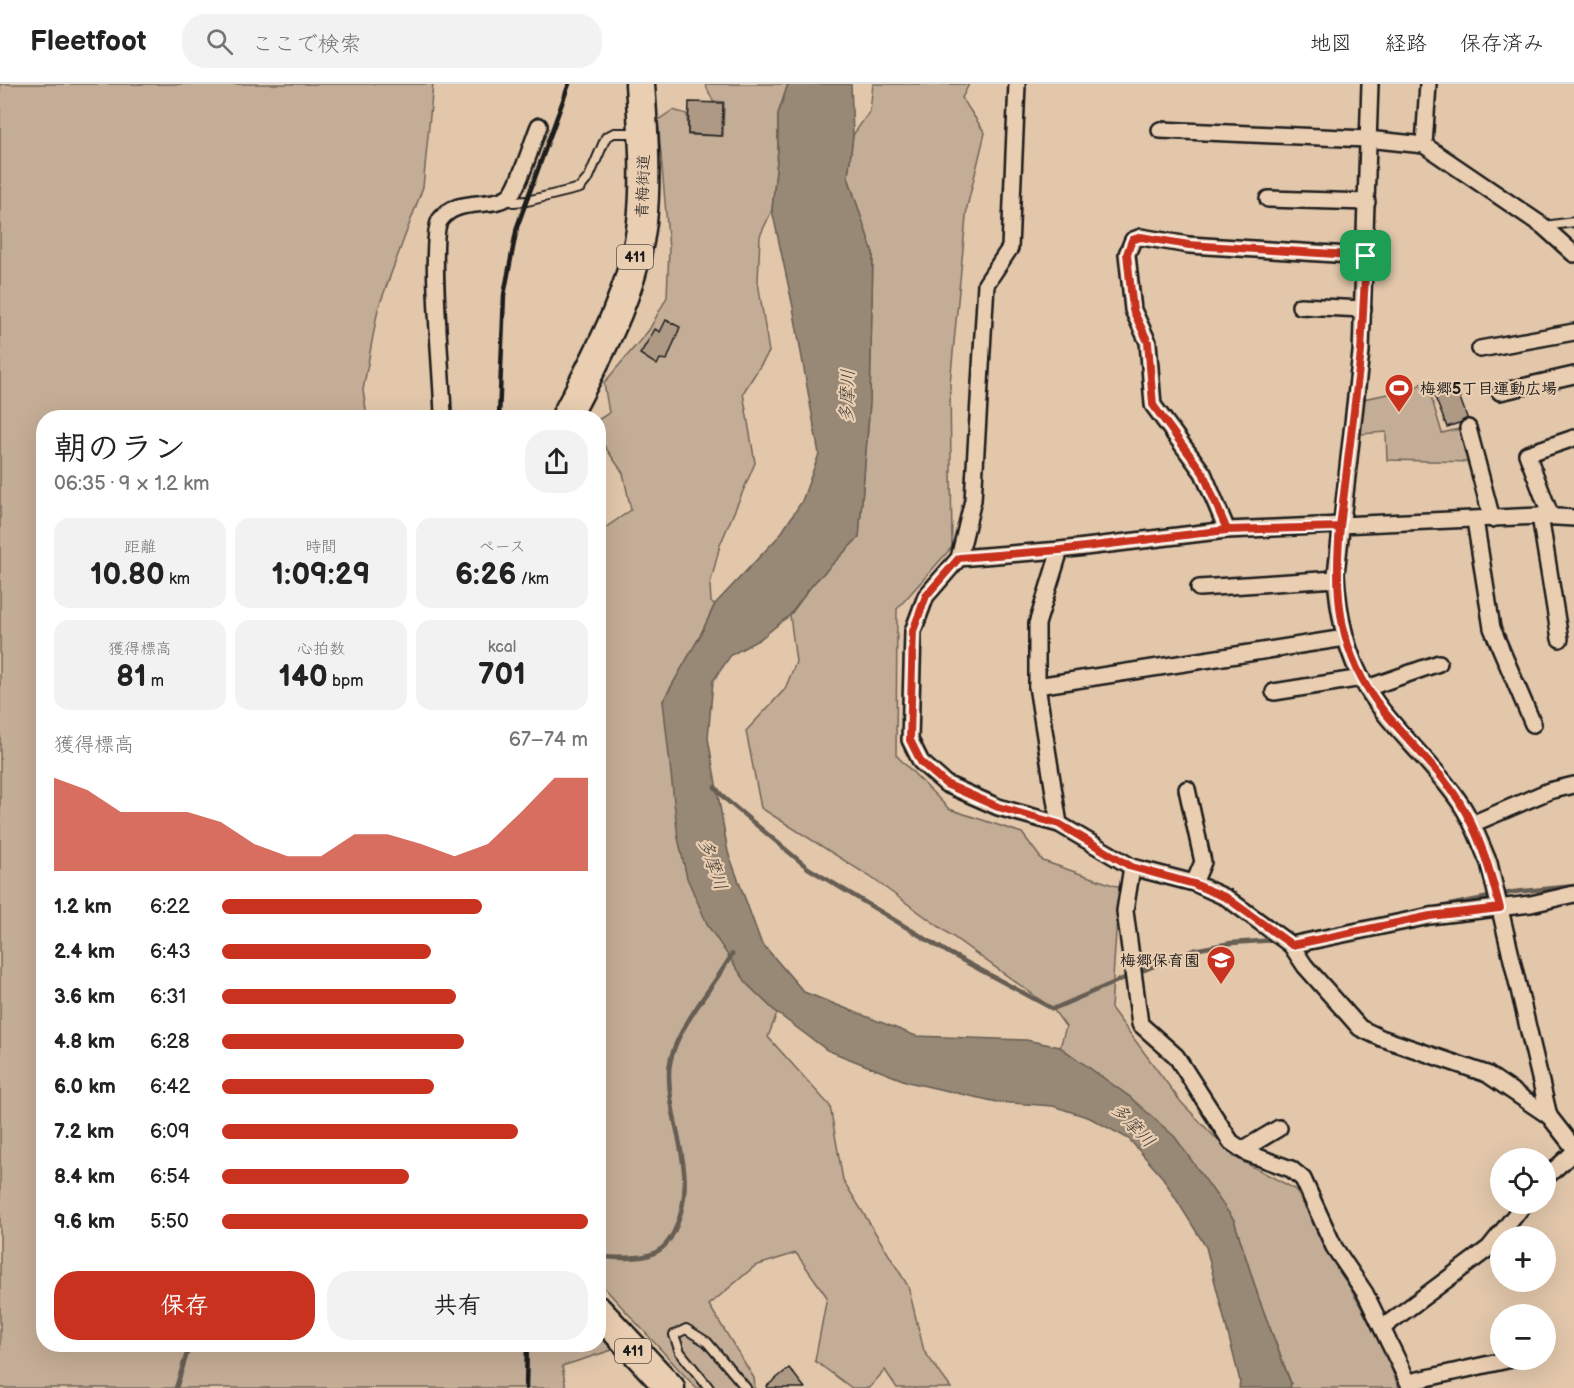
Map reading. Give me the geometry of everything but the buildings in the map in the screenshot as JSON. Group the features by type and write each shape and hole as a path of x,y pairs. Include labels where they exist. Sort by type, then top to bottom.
{"highway":[{"name":"青梅街道","path":"570,410 604,343 625,294 642,224 645,182 640,84"},
{"name":"411","path":"606,1320 670,1388"}],"street":[{"path":"1017,84 1010,248 986,284 973,500 959,558 926,596 913,631 910,740 921,762 946,784 998,807 1059,824 1132,867 1194,884 1227,898 1292,945 1305,966 1360,1028 1381,1038 1487,1074 1549,1116 1574,1150 1556,1167"},
{"path":"1370,84 1361,352 1340,527 1336,579 1338,608 1345,638 1364,683 1452,792 1472,824 1488,863 1500,908 1549,1116"},
{"path":"1424,146 1428,84"},
{"path":"443,410 435,259 438,225 452,210 505,198 515,188 539,126"},
{"path":"1160,130 1367,139 1424,146 1543,226 1574,254"},
{"path":"1268,199 1366,202"},
{"path":"1227,530 1203,473 1153,405 1148,342 1133,310 1127,254 1132,240 1141,237 1189,245 1366,256"},
{"path":"1300,306 1363,309"},
{"path":"1480,349 1574,332"},
{"path":"1500,392 1574,375"},
{"path":"1468,428 1492,519"},
{"path":"1560,639 1546,517 1527,454 1574,438"},
{"path":"959,558 1060,550 1227,530 1546,517 1574,518"},
{"path":"1475,520 1492,628 1533,724"},
{"path":"1059,824 1037,686 1037,624 1060,550"},
{"path":"1198,588 1336,579"},
{"path":"1037,686 1345,638"},
{"path":"1274,692 1364,683 1439,663"},
{"path":"1472,824 1549,791 1574,785"},
{"path":"1187,789 1203,862 1194,884"},
{"path":"1132,867 1125,910 1140,1024 1176,1056 1231,1142 1242,1150 1291,1169 1303,1179 1334,1247 1365,1293 1410,1385 1490,1365"},
{"path":"1292,945 1430,916 1500,908 1574,894"},
{"path":"1242,1150 1279,1128"},
{"path":"1382,1328 1489,1248 1516,1214"}],"lane":[{"path":"505,198 513,202 527,201 580,188 589,177 606,137 614,133 643,134"},
{"path":"1543,226 1574,222"},
{"path":"709,1388 680,1352 674,1335 686,1329 707,1342 746,1388"}],"shaded area":[{"path":"0,84 433,84 423,187 378,309 363,390 366,410 36,410 36,1352 606,1352 562,1366 566,1388 0,1388"},
{"path":"705,84 788,84 778,114 778,150 772,210 760,236 758,282 769,352 743,393 755,463 720,545 710,585 711,602 715,604 700,636 663,701 748,985 777,1013 768,1037 830,1106 843,1180 908,1286 924,1351 951,1388 897,1388 885,1370 869,1388 852,1388 815,1361 827,1297 796,1253 755,1266 709,1305 754,1378 755,1388 696,1388 606,1290 606,527 631,510 623,473 606,448 606,415 609,413 604,383 649,330 667,297 669,249 658,120 673,110 687,114 688,135 723,136 724,102 713,101"},
{"path":"873,84 969,84 962,98 985,133 967,207 950,384 952,547 897,609 896,755 949,809 1022,833 1043,861 1119,887 1111,1008 1181,1102 1234,1157 1295,1189 1383,1347 1399,1388 1290,1388 1291,1383 1259,1299 1234,1220 1130,1097 1060,1047 1066,1027 1053,1009 869,876 761,808 746,731 785,689 796,662 790,615 812,585 859,537 870,402 873,253 848,177 853,135 870,111"},
{"name":"梅郷5丁目運動広場","path":"1426,380 1442,433 1463,428 1473,462 1387,460 1386,432 1360,434 1363,399 1414,389"},
{"path":"606,1342 612,1350 606,1352"}],"water":[{"name":"多摩川","path":"788,84 851,84 853,135 848,177 873,253 870,402 859,537 812,585 790,615 760,639 731,655 713,681 708,738 728,852 761,942 804,992 916,1036 1026,1040 1060,1047 1130,1097 1175,1137 1234,1220 1259,1299 1291,1384 1290,1388 1239,1388 1240,1381 1206,1247 1163,1178 1129,1139 1090,1118 1053,1106 997,1102 908,1082 827,1050 777,1013 748,985 708,926 687,878 678,838 663,701 700,636 715,604 780,535 802,501 819,454 793,307 772,210 778,150 778,114"}],"waterway":[{"path":"715,787 724,798 808,868 949,953 1053,1009 1129,976"},
{"path":"1435,908 1514,892 1574,886"},
{"path":"1288,938 1320,931"},
{"path":"1137,973 1194,950 1231,943 1276,940"},
{"path":"606,1257 630,1258 649,1255 662,1248 674,1232 685,1188 681,1150 670,1094 671,1059 684,1027 732,954"},
{"path":"176,1388 187,1352"}],"railway":[{"path":"499,410 504,295 517,227 569,84"},
{"path":"526,1388 527,1352"}],"place":[{"name":"梅郷5丁目運動広場","path":"1399,414"},
{"name":"梅郷保育園","path":"1221,986"}],"route":[{"path":"1366,256 1189,245 1141,237 1132,240 1127,254 1133,310 1148,342 1151,395 1158,415 1203,473 1227,530 1283,528 1340,527 1336,574 1338,608 1345,638 1356,668 1382,709 1458,799 1472,824 1488,863 1500,908 1457,911 1292,945 1227,898 1177,878 1132,867 1059,824 998,807 946,784 921,762 910,740 913,631 926,596 959,558 1060,550 1227,530 1340,527 1361,352 1366,256"}]}
